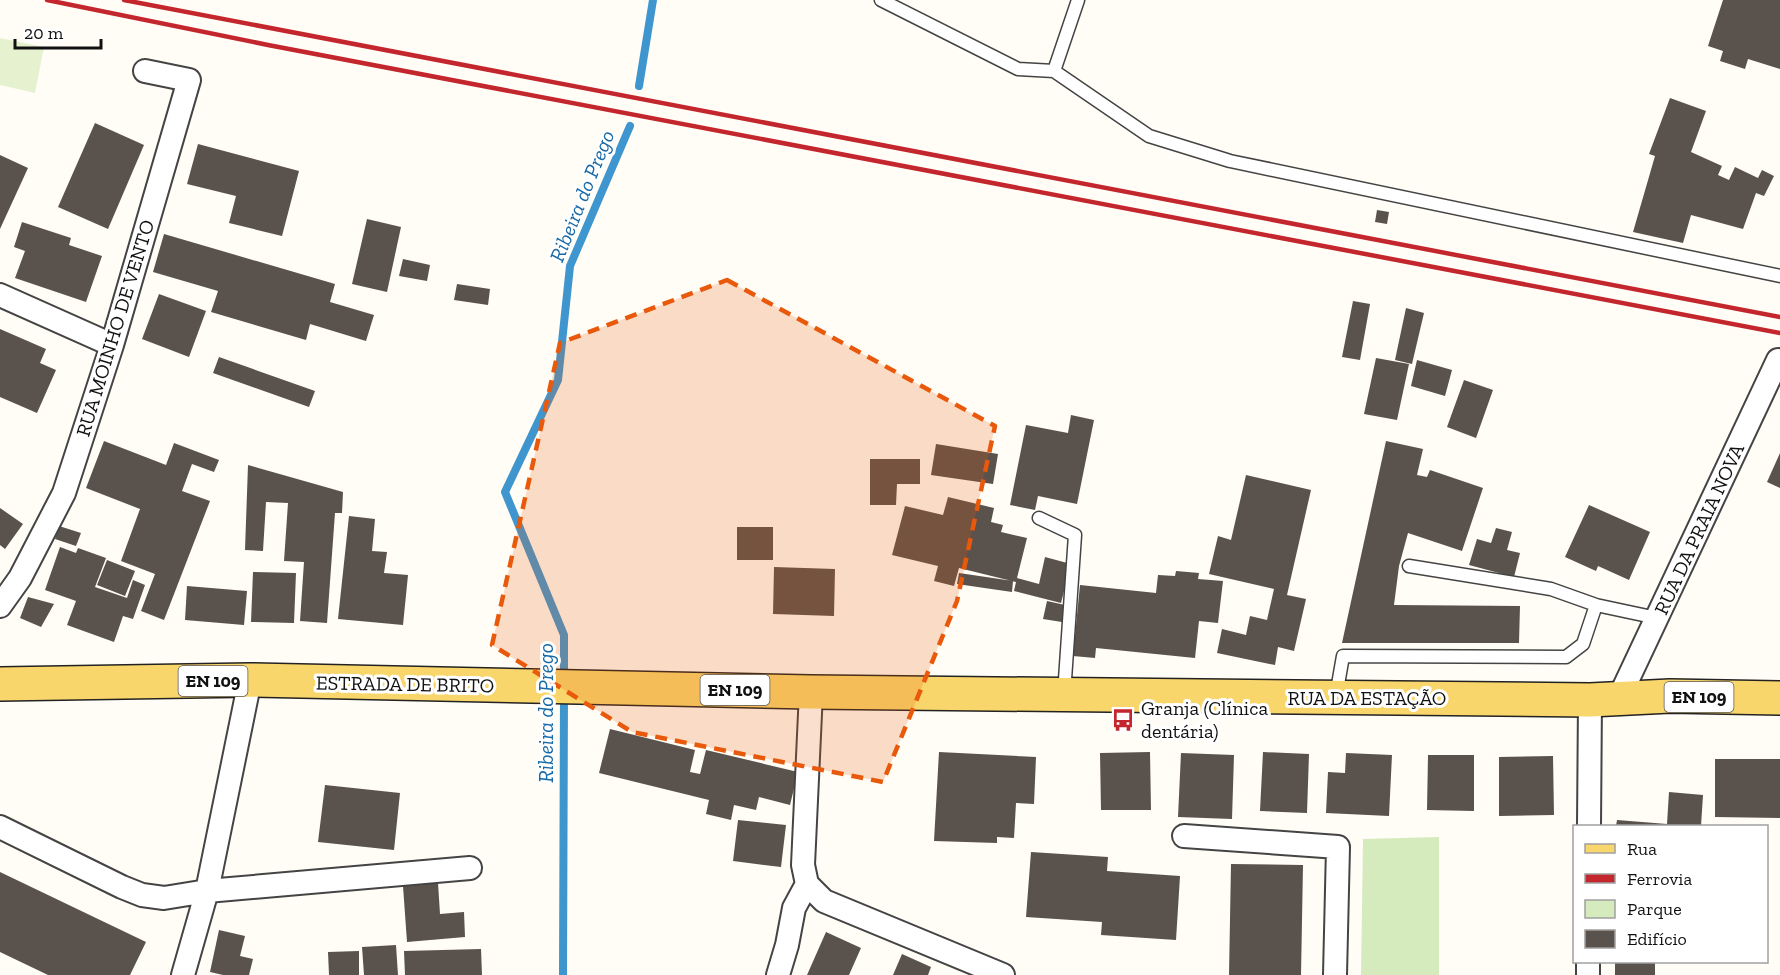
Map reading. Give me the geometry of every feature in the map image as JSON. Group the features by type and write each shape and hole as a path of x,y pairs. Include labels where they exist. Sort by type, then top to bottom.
{"main road":[{"name":"ESTRADA DE BRITO","path":"0,684 250,680 811,692"},
{"name":"RUA DA ESTAÇÃO","path":"811,692 1336,698 1780,698"}],"street":[{"name":"RUA MOINHO DE VENTO","path":"0,606 20,578 64,494 112,345 189,80 145,71"},
{"path":"0,295 112,345"},
{"name":"RUA DA PRAIA NOVA","path":"1605,699 1657,618 1778,360"},
{"path":"183,975 207,891 250,680"},
{"path":"811,692 802,865 807,884 824,901 1003,975"},
{"path":"1589,825 1605,699"},
{"path":"0,827 142,895 164,898 207,891 470,868"},
{"path":"1184,836 1338,847 1335,975"},
{"path":"778,975 794,909 807,884"}],"lane":[{"path":"881,0 1018,69 1054,71 1149,136 1230,161 1780,276"},
{"path":"1054,71 1078,0"},
{"path":"1039,518 1076,535 1064,695"},
{"path":"1409,566 1551,589 1596,605 1657,618"},
{"path":"1336,698 1343,656 1566,657 1582,644 1596,605"}],"highlighted area":[{"path":"727,280 995,426 957,601 883,782 632,732 492,645 560,343"}],"green space":[{"path":"0,38 44,47 35,93 0,85"},
{"path":"1439,837 1439,975 1361,975 1363,839"}],"building":[{"path":"1723,0 1780,0 1780,69 1748,59 1745,69 1720,61 1723,51 1708,46"},
{"path":"1670,98 1706,111 1691,152 1722,166 1718,175 1729,180 1735,167 1758,178 1762,170 1774,176 1764,196 1756,193 1743,229 1691,215 1683,243 1633,232 1655,156 1649,154"},
{"path":"95,123 144,145 108,229 58,207"},
{"path":"198,144 299,171 282,236 229,223 236,196 187,184"},
{"path":"0,155 28,168 0,229"},
{"path":"1377,210 1389,212 1387,224 1375,222"},
{"path":"367,219 401,227 387,292 352,284"},
{"path":"22,222 71,238 69,245 102,256 86,302 15,278 25,251 14,247"},
{"path":"164,234 335,284 330,302 374,315 366,341 310,324 306,340 211,312 218,291 153,272"},
{"path":"403,259 430,265 427,281 399,276"},
{"path":"457,284 490,289 488,305 454,300"},
{"path":"159,294 206,311 189,357 142,339"},
{"path":"1353,301 1370,304 1360,360 1342,357"},
{"path":"1406,308 1424,313 1412,364 1395,360"},
{"path":"0,329 46,349 40,363 56,370 37,413 0,397"},
{"path":"219,357 315,391 309,407 213,373"},
{"path":"1376,358 1409,364 1397,420 1364,414"},
{"path":"1417,360 1452,370 1445,396 1411,386"},
{"path":"1464,380 1493,390 1476,438 1447,427"},
{"path":"1071,415 1094,420 1077,504 1038,496 1035,510 1010,505 1026,425 1068,433"},
{"path":"104,441 166,465 174,443 219,460 214,472 192,464 182,491 210,501 164,620 141,611 155,574 121,561 140,509 86,488"},
{"path":"1386,441 1423,449 1417,475 1427,477 1430,470 1483,488 1462,551 1408,533 1399,566 1394,605 1520,606 1519,643 1342,643"},
{"path":"936,444 998,454 993,484 931,475"},
{"path":"1780,453 1780,488 1767,482"},
{"path":"870,459 920,459 920,484 897,484 896,505 870,505"},
{"path":"248,465 343,492 342,513 335,513 327,623 300,621 304,562 284,561 288,503 266,502 263,551 245,550"},
{"path":"1246,475 1311,490 1287,595 1306,599 1294,651 1278,647 1275,665 1217,653 1222,629 1246,635 1250,616 1267,620 1274,589 1209,574 1218,536 1231,540"},
{"path":"948,497 994,508 991,522 1003,525 1001,532 1027,538 1017,578 1039,584 1045,557 1071,564 1061,603 1014,591 1016,582 959,568 954,586 934,581 938,566 892,555 905,506 943,515"},
{"path":"1589,505 1650,532 1629,580 1598,566 1596,571 1565,557"},
{"path":"0,508 23,524 5,549 0,545"},
{"path":"349,516 375,519 372,551 387,552 384,573 408,575 403,625 338,619"},
{"path":"59,526 81,533 76,546 55,539"},
{"path":"737,527 773,527 773,560 737,560"},
{"path":"1496,528 1512,532 1507,550 1520,553 1514,577 1469,565 1477,539 1491,543"},
{"path":"60,547 76,553 78,548 106,558 95,587 127,598 133,580 145,585 133,619 123,616 114,642 67,625 76,601 45,590"},
{"path":"107,560 135,571 125,596 97,585"},
{"path":"774,567 835,569 834,616 773,614"},
{"path":"1176,571 1199,573 1198,579 1223,581 1218,623 1199,621 1195,658 1096,648 1095,658 1073,656 1080,585 1156,593 1158,575 1175,576"},
{"path":"253,572 296,573 294,623 251,622"},
{"path":"959,573 1013,581 1012,592 957,584"},
{"path":"187,586 247,591 244,625 185,620"},
{"path":"28,597 54,604 41,627 20,618"},
{"path":"1047,601 1065,605 1062,622 1043,619"},
{"path":"610,729 695,750 690,772 700,774 706,750 798,772 790,805 759,797 756,810 734,805 731,820 706,814 709,800 599,773"},
{"path":"939,752 1036,757 1034,804 1016,803 1014,838 997,837 997,843 934,841"},
{"path":"1150,752 1151,810 1101,810 1100,753"},
{"path":"1263,752 1309,754 1307,813 1260,811"},
{"path":"1181,753 1234,755 1232,819 1178,817"},
{"path":"1346,753 1392,755 1389,816 1326,813 1328,772 1345,773"},
{"path":"1428,755 1474,755 1474,811 1427,810"},
{"path":"1553,756 1554,815 1499,816 1499,757"},
{"path":"1715,759 1780,759 1780,818 1715,817"},
{"path":"325,785 400,793 394,850 318,842"},
{"path":"1669,792 1703,795 1701,825 1616,825 1617,820 1667,824"},
{"path":"738,820 786,825 781,867 733,861"},
{"path":"1031,852 1108,857 1107,871 1180,876 1176,940 1101,935 1102,922 1026,917"},
{"path":"1231,864 1303,865 1301,975 1229,975"},
{"path":"0,872 146,942 130,975 48,975 0,952"},
{"path":"438,883 440,914 464,912 465,937 407,942 403,886"},
{"path":"219,930 245,936 240,956 253,959 249,975 223,975 210,972"},
{"path":"826,932 861,948 849,975 807,975"},
{"path":"396,945 398,975 364,975 362,947"},
{"path":"481,949 482,975 405,975 404,951"},
{"path":"359,951 359,975 329,975 328,952"},
{"path":"902,954 931,967 928,975 893,975"},
{"path":"1615,963 1655,963 1655,975 1615,975"}],"waterway":[{"name":"Ribeira do Prego","path":"639,86 653,0"},
{"name":"Ribeira do Prego","path":"564,681 564,635 505,492 558,380 570,266 630,126"},
{"name":"Ribeira do Prego","path":"563,975 564,693"}],"railway":[{"path":"47,0 268,45 1780,333"},
{"path":"124,0 1780,317"}],"place":[{"name":"Granja (Clínica dentária)","path":"1123,720"}]}
